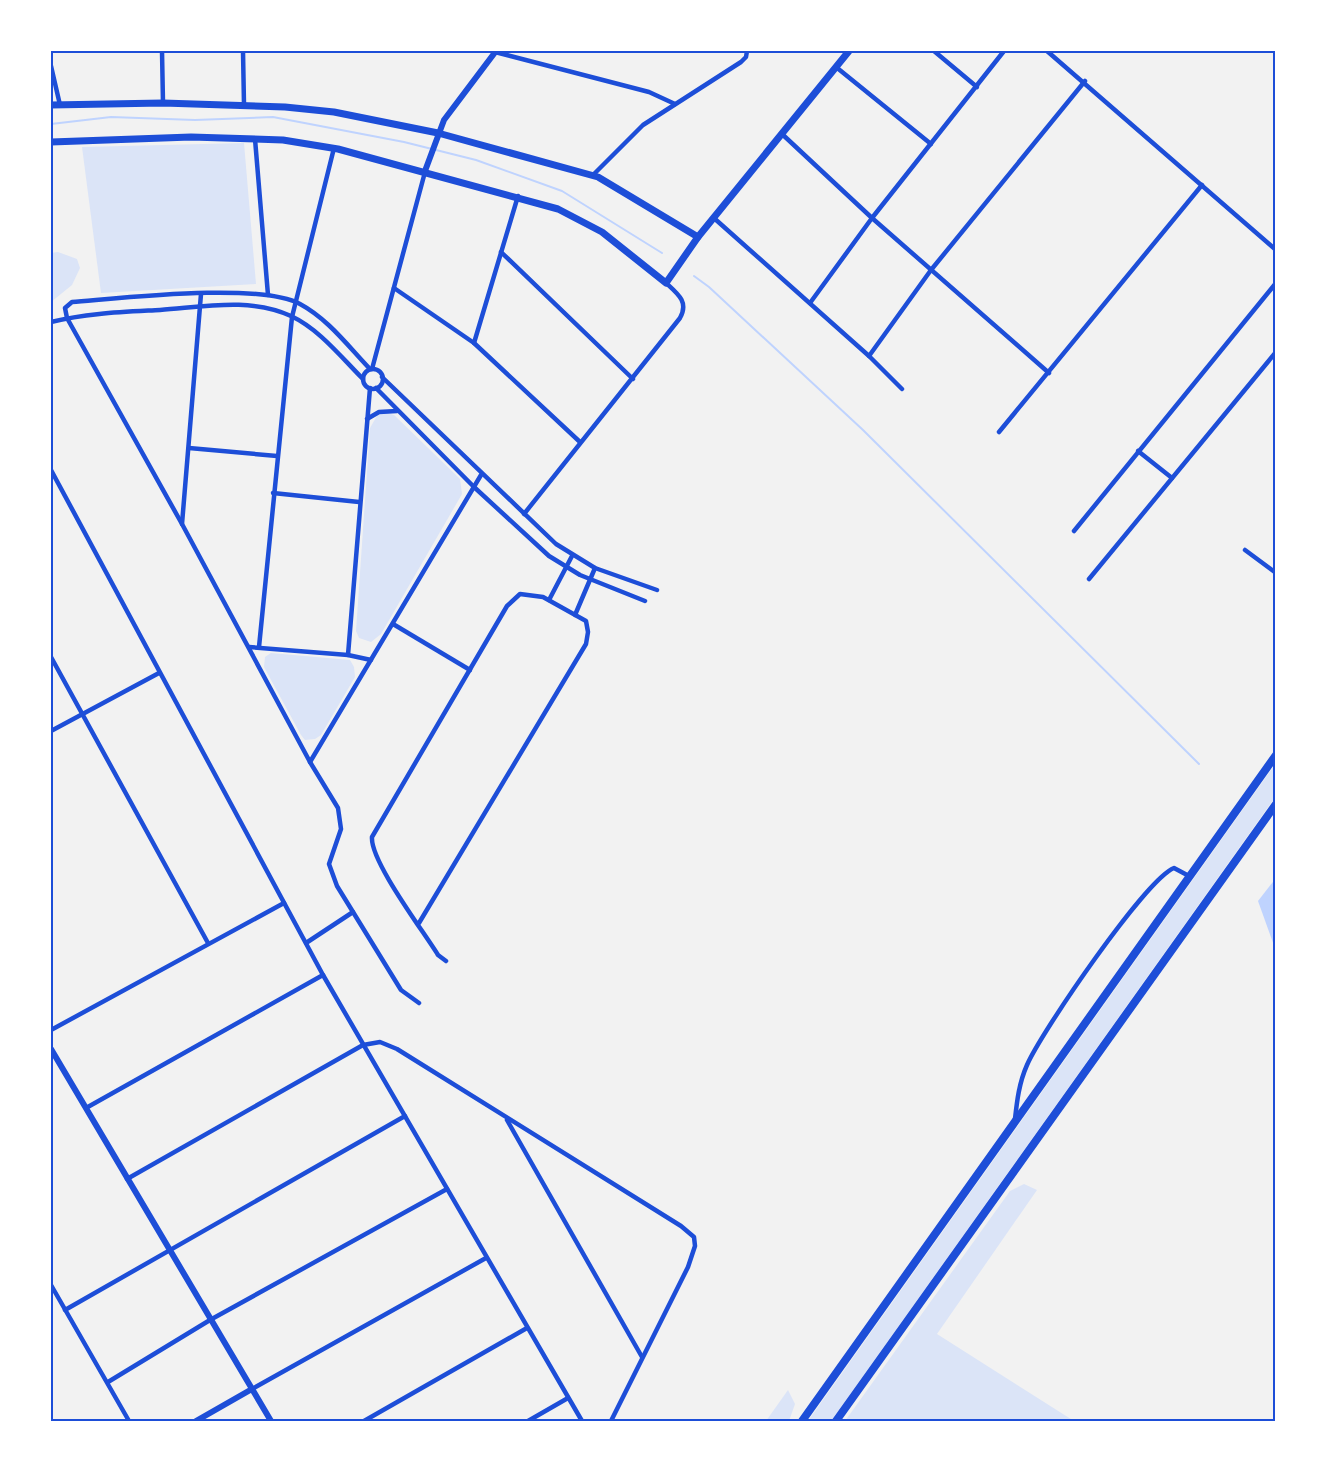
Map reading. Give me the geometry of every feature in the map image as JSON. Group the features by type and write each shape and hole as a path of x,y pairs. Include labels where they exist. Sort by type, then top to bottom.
{"highway":[{"path":"802,1421 1276,755"},
{"path":"836,1421 1276,804"}],"main road":[{"path":"51,142 126,138 255,139 334,148 426,169 558,209 589,224 666,283 698,237 715,219 849,51"},
{"path":"51,105 163,103 317,110 438,133 593,176 698,237"}],"street":[{"path":"162,51 163,103"},
{"path":"243,51 244,105"},
{"path":"593,176 624,142 675,104 741,62 746,57 747,51"},
{"path":"934,51 977,87"},
{"path":"810,303 872,218 1004,51"},
{"path":"1047,51 1085,81 1276,250"},
{"path":"363,379 371,369 438,133 444,120 496,52 649,92 675,104"},
{"path":"51,66 60,105"},
{"path":"836,67 931,144"},
{"path":"869,356 931,270 1085,81"},
{"path":"782,134 872,218 1049,373"},
{"path":"255,139 268,295"},
{"path":"259,647 292,317 334,148"},
{"path":"999,432 1202,185"},
{"path":"474,343 518,196"},
{"path":"715,219 869,356 902,389"},
{"path":"501,252 633,379"},
{"path":"524,514 633,379 683,312 682,299 666,283"},
{"path":"1074,531 1276,283"},
{"path":"394,288 474,343 580,442"},
{"path":"182,524 201,294"},
{"path":"419,1003 401,990 352,912 330,869 330,859 342,824 331,794 310,762 182,524 67,318 65,308 70,302 201,294 268,295 297,303 318,315 371,369 378,371 481,475 572,556 595,568 657,590"},
{"path":"51,322 67,318 247,305 292,317 325,341 474,487 567,568 645,601"},
{"path":"1089,579 1276,352"},
{"path":"373,388 381,384 382,377"},
{"path":"348,655 359,502 367,419 373,388"},
{"path":"367,419 379,412 397,411"},
{"path":"189,448 277,456"},
{"path":"1138,451 1172,478"},
{"path":"51,470 323,975 582,1421"},
{"path":"310,762 481,475"},
{"path":"273,494 359,502"},
{"path":"1245,549 1275,569"},
{"path":"549,600 572,556"},
{"path":"575,615 595,568"},
{"path":"419,923 580,658 588,640 586,621 549,600 530,594 515,597 374,832 372,845 375,855 438,955 446,961"},
{"path":"393,624 470,670"},
{"path":"249,647 348,655 370,660"},
{"path":"51,657 84,713 208,943"},
{"path":"51,731 159,673"},
{"path":"1014,1122 1021,1080 1034,1051 1113,934 1164,873 1174,868 1189,876"},
{"path":"51,1030 284,903"},
{"path":"306,943 352,912"},
{"path":"86,1108 323,975"},
{"path":"127,1179 363,1045 380,1042 397,1049 681,1226 694,1237 695,1246 688,1267 611,1421"},
{"path":"51,1049 271,1421"},
{"path":"65,1310 405,1116"},
{"path":"506,1118 642,1357"},
{"path":"108,1382 210,1320 447,1189"},
{"path":"196,1421 486,1258"},
{"path":"51,1286 129,1421"},
{"path":"364,1421 527,1328"},
{"path":"528,1421 568,1398"}],"shaded area":[{"path":"244,143 256,284 101,293 82,147"},
{"path":"58,252 77,259 80,268 72,285 51,302 51,253"},
{"path":"385,412 394,415 460,479 462,494 381,634 371,642 359,638 356,631 370,428 378,414"},
{"path":"271,653 350,660 354,667 355,677 321,735 315,739 305,740 301,735 264,667 265,657"},
{"path":"1276,763 1276,796 831,1421 808,1421"},
{"path":"1024,1184 1037,1190 937,1334 1074,1421 845,1421 1010,1191"},
{"path":"788,1390 795,1404 789,1421 766,1421"}],"water":[{"path":"1276,878 1276,951 1258,901"}],"waterway":[{"path":"51,124 111,117 195,120 273,117 404,142 476,160 562,191 662,253"},
{"path":"694,276 709,287 863,430 1199,764"}]}
